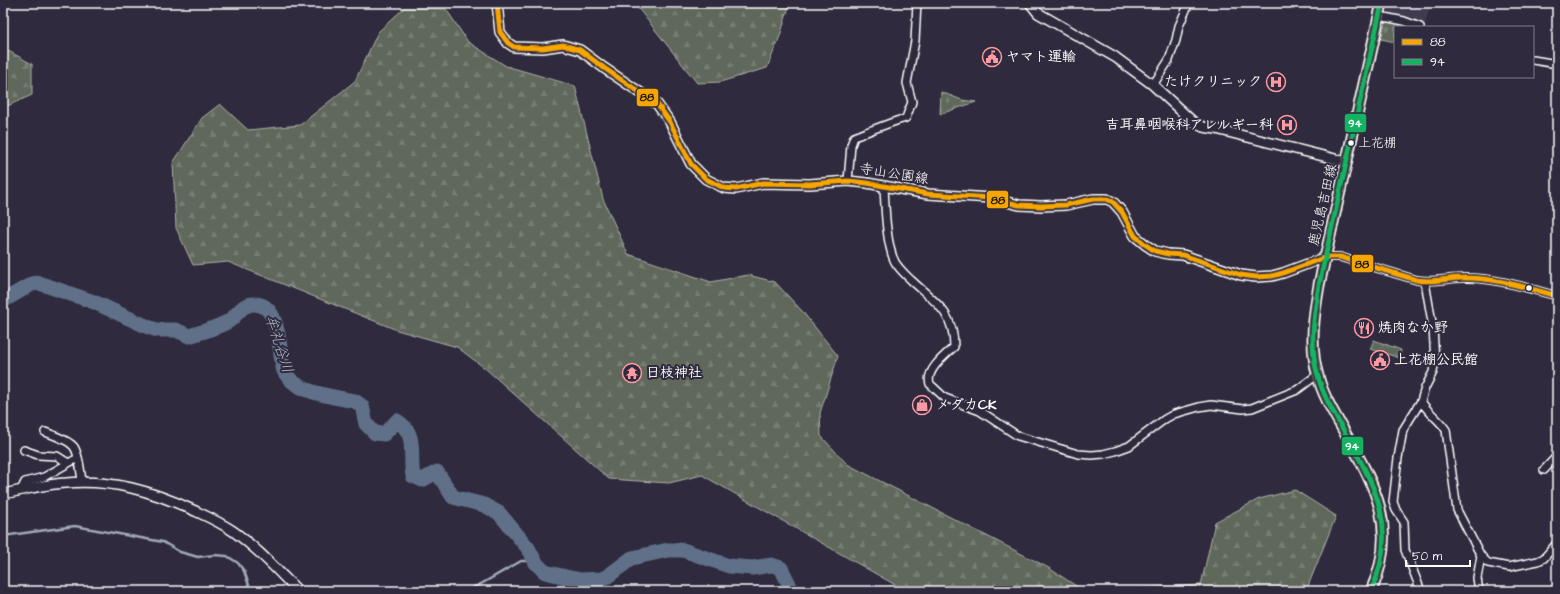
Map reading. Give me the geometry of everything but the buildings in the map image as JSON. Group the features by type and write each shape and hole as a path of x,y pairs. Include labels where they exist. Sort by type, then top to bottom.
{"main road":[{"name":"寺山公園線","path":"497,3 500,32 508,43 514,47 543,48 563,45 580,50 657,104 670,122 691,164 702,176 713,184 724,188 736,189 763,183 810,184 848,181 928,194 991,198 1019,205 1066,205 1093,198 1113,202 1119,208 1135,236 1146,246 1155,251 1183,256 1241,276 1272,276 1326,257"},
{"path":"1030,3 1038,13 1115,57 1153,85 1192,121 1203,127 1347,162"},
{"name":"鹿児島吉田線","path":"1371,591 1382,559 1384,529 1381,513 1372,484 1360,459 1328,402 1317,375 1314,331 1318,290 1382,3"},
{"path":"3,494 58,484 82,482 106,483 142,489 212,518 233,531 252,546 298,591"}],"street":[{"path":"848,181 851,145 854,137 876,129 882,125 906,118 912,102 907,83 915,41 917,3"},
{"path":"1153,85 1169,60 1179,26 1189,3"},
{"path":"1379,16 1404,21 1417,26"},
{"path":"1534,60 1557,64"},
{"path":"884,186 888,231 895,262 908,277 946,313 953,328 954,347 932,371 928,382 945,398 980,411 1018,436 1078,454 1103,454 1115,452 1129,446 1174,414 1199,406 1211,405 1243,409 1252,408 1297,390 1317,375"},
{"path":"1326,257 1340,257 1425,282 1464,278 1487,280 1557,296"},
{"path":"1421,591 1405,550 1404,522 1396,510 1393,502 1403,430 1420,402 1433,372 1435,361 1433,328 1425,282"},
{"path":"1420,402 1426,411 1441,422 1446,430 1457,510 1481,556 1488,563 1509,567 1538,561 1544,558 1557,543"},
{"path":"45,432 60,437 74,447 78,459 82,482"},
{"path":"24,450 38,454 57,456 68,463"},
{"path":"1544,470 1557,456"},
{"path":"21,490 25,482 44,476 78,459"},
{"path":"1479,591 1477,578 1481,556"}],"shaded area":[{"path":"1389,3 1431,3 1425,25 1387,15"}],"green space":[{"path":"634,3 790,3 780,36 767,68 720,82 697,83"},
{"path":"404,8 446,9 468,42 506,66 575,86 603,199 628,254 711,282 748,275 775,282 802,311 838,356 820,413 821,436 847,464 1047,567 1084,591 906,591 702,475 669,483 609,479 486,369 457,347 397,330 228,262 193,265 176,228 173,163 202,118 220,104 248,130 300,125 355,81 378,32"},
{"path":"1386,20 1413,26 1394,26 1394,42 1381,39"},
{"path":"3,48 32,64 32,95 5,107 3,107"},
{"path":"941,92 962,100 976,102 940,114"},
{"path":"1374,340 1401,350 1400,358 1370,349"},
{"path":"1295,490 1336,516 1306,591 1084,591 1201,585 1215,522 1259,499"}],"waterway":[{"name":"牟礼谷川","path":"3,297 6,299 32,284 39,283 94,302 148,327 157,330 176,330 189,336 209,330 229,321 245,306 253,304 262,306 269,311 274,320 284,371 292,381 313,392 355,401 362,406 366,424 375,433 384,434 397,421 404,426 410,438 413,476 422,480 437,472 453,497 484,505 499,513 528,548 536,563 545,572 581,580 602,579 632,558 668,550 683,550 729,566 752,568 772,565 781,568 789,584 789,591"},
{"path":"3,536 75,526 163,542 180,552 198,557 214,555 227,556 238,563 244,571 251,591"},
{"path":"466,591 521,561 535,561"}],"transit line":[{"name":"88","path":"497,3 500,32 508,43 514,47 543,48 563,45 580,50 657,104 670,122 691,164 706,179 724,188 736,189 763,183 810,184 848,181 928,194 991,198 1019,205 1066,205 1093,199 1107,199 1113,202 1122,212 1135,236 1155,251 1183,255 1241,275 1256,277 1272,276 1326,257 1340,257 1417,280 1428,281 1463,278 1487,279 1557,296"},
{"name":"94","path":"1371,591 1379,569 1383,548 1383,528 1380,509 1366,472 1333,412 1320,383 1315,365 1313,330 1319,285 1382,3"}],"place":[{"name":"ヤマト運輸","path":"992,57"},
{"name":"たけクリニック","path":"1276,82"},
{"name":"吉耳鼻咽喉科アレルギー科","path":"1287,125"},
{"name":"上花棚","path":"1351,143"},
{"name":"焼肉なか野","path":"1364,328"},
{"name":"上花棚公民館","path":"1380,360"},
{"name":"日枝神社","path":"632,373"},
{"name":"メダカCK","path":"922,405"}]}
